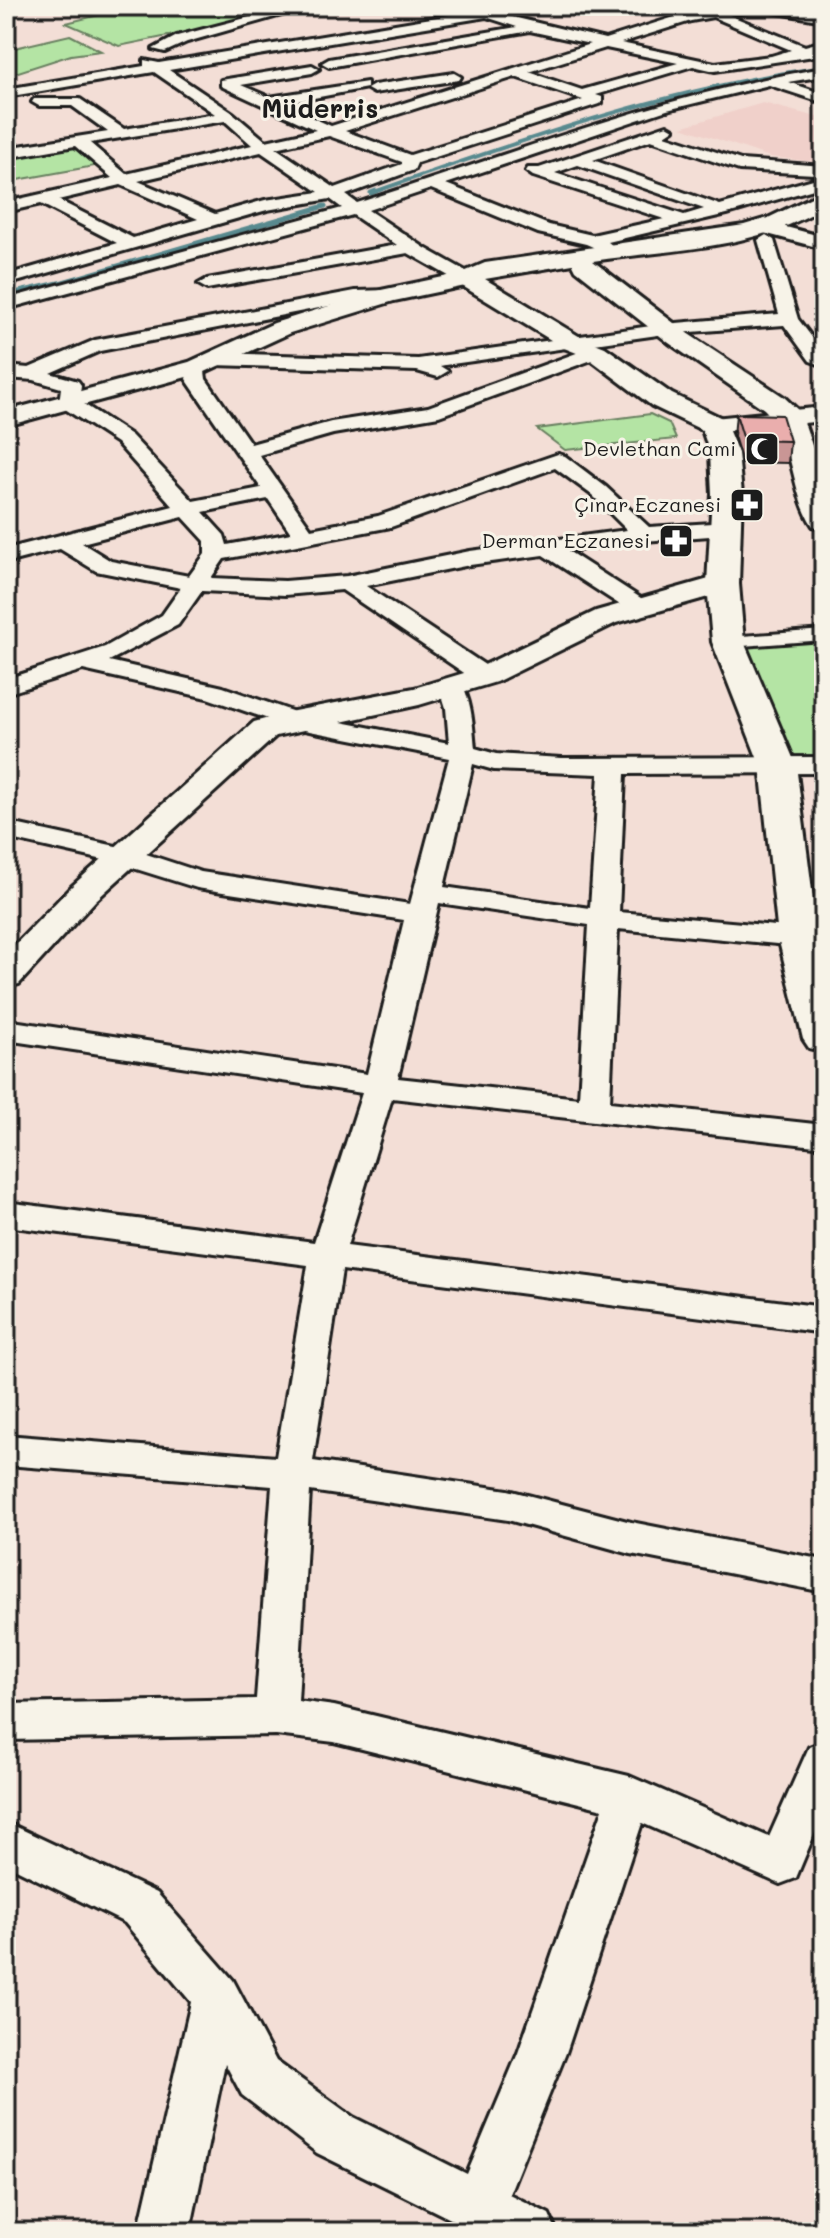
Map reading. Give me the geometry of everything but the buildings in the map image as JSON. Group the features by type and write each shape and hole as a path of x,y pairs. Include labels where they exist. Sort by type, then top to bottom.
{"main road":[{"path":"467,279 596,252 715,250 777,230 824,198"},
{"path":"467,279 485,270 596,252 777,230 822,230"},
{"path":"596,252 665,329 774,403 791,419 816,467 819,512 824,520"},
{"path":"467,279 584,348 662,400 714,425 724,453 728,529 723,584 728,642 778,765 824,1039"}],"street":[{"path":"160,49 182,39 307,6"},
{"path":"6,90 160,69 527,6"},
{"path":"667,6 689,17"},
{"path":"6,207 330,131 689,17 761,6 824,17"},
{"path":"715,13 805,52 824,56"},
{"path":"395,14 420,24"},
{"path":"483,14 533,28 715,67 772,60 824,45"},
{"path":"623,48 736,22"},
{"path":"293,26 136,55 228,116 262,146 411,247 467,279"},
{"path":"226,83 533,28"},
{"path":"506,33 529,45"},
{"path":"269,51 309,68 420,104"},
{"path":"267,102 479,73 541,51 560,57"},
{"path":"6,90 121,59"},
{"path":"581,95 694,63"},
{"path":"188,64 330,131 410,160 597,100 515,72"},
{"path":"6,304 356,209 595,126 768,79 824,72"},
{"path":"479,73 496,79"},
{"path":"768,79 824,99"},
{"path":"767,100 797,91"},
{"path":"6,107 55,100 75,102 121,134"},
{"path":"9,151 228,116"},
{"path":"539,173 679,125"},
{"path":"595,126 633,139"},
{"path":"432,184 596,252 683,220 824,179 821,170 739,165 649,134"},
{"path":"77,140 125,181 214,220"},
{"path":"498,159 683,220"},
{"path":"576,159 690,197 721,211"},
{"path":"7,279 265,205 334,194 409,167 410,160"},
{"path":"740,181 789,166"},
{"path":"606,195 647,183"},
{"path":"690,197 715,189"},
{"path":"46,200 134,245"},
{"path":"777,230 789,319 817,357 824,360"},
{"path":"207,284 411,247"},
{"path":"167,262 261,313"},
{"path":"23,385 70,394 206,363 282,328 389,295 467,279"},
{"path":"6,409 23,385 95,346 355,296 389,295"},
{"path":"206,363 418,365 445,359 584,348 665,329 789,319"},
{"path":"247,452 331,428 432,412 499,387 584,348"},
{"path":"206,363 196,379 305,537"},
{"path":"418,365 499,387"},
{"path":"6,687 113,652 170,620 216,554 216,540 124,439 70,394 23,385"},
{"path":"6,419 23,385"},
{"path":"23,385 124,439"},
{"path":"714,425 824,414"},
{"path":"216,554 383,522 558,460 599,491 644,534"},
{"path":"6,556 187,509 274,492"},
{"path":"62,540 104,566 197,584 285,588 347,583 470,558 546,547 644,534 728,529"},
{"path":"546,547 639,607"},
{"path":"347,583 485,676"},
{"path":"6,976 124,856 265,729 294,720 419,696 485,676 580,627 723,584"},
{"path":"728,642 824,635"},
{"path":"81,662 214,692 294,720 463,753 494,762 612,766 824,765"},
{"path":"276,1717 292,1473 327,1254 380,1086 463,753 458,708 451,686"},
{"path":"778,765 824,756"},
{"path":"594,1111 612,766"},
{"path":"6,830 124,856 197,880 606,919 808,948"},
{"path":"6,1030 380,1086 824,1136"},
{"path":"6,1214 824,1320"},
{"path":"6,1450 292,1473 508,1505 631,1538 824,1576"},
{"path":"6,1722 276,1717 334,1724 629,1796 780,1863 824,1760"},
{"path":"479,2207 542,2053 629,1796"},
{"path":"6,1842 141,1908 216,1996 259,2078 335,2135 531,2232"},
{"path":"164,2232 216,1996"}],"shaded area":[{"path":"763,103 824,119 824,163 770,157 681,127"}],"green space":[{"path":"136,6 294,6 227,24 119,46 66,23"},
{"path":"70,35 101,51 71,55 6,76 6,50"},
{"path":"72,147 100,165 6,182 6,158"},
{"path":"650,414 669,423 676,439 565,450 537,429"},
{"path":"824,635 824,756 778,765 728,642"}],"waterway":[{"path":"376,191 371,193 538,136 651,102 766,76 824,67"},
{"path":"6,295 63,282 325,206"}],"place":[{"name":"Devlethan Cami","path":"762,449"},
{"name":"Çınar Eczanesi","path":"747,505"},
{"name":"Derman Eczanesi","path":"676,541"}],"district":[{"name":"Müderris","path":"320,109"}]}
